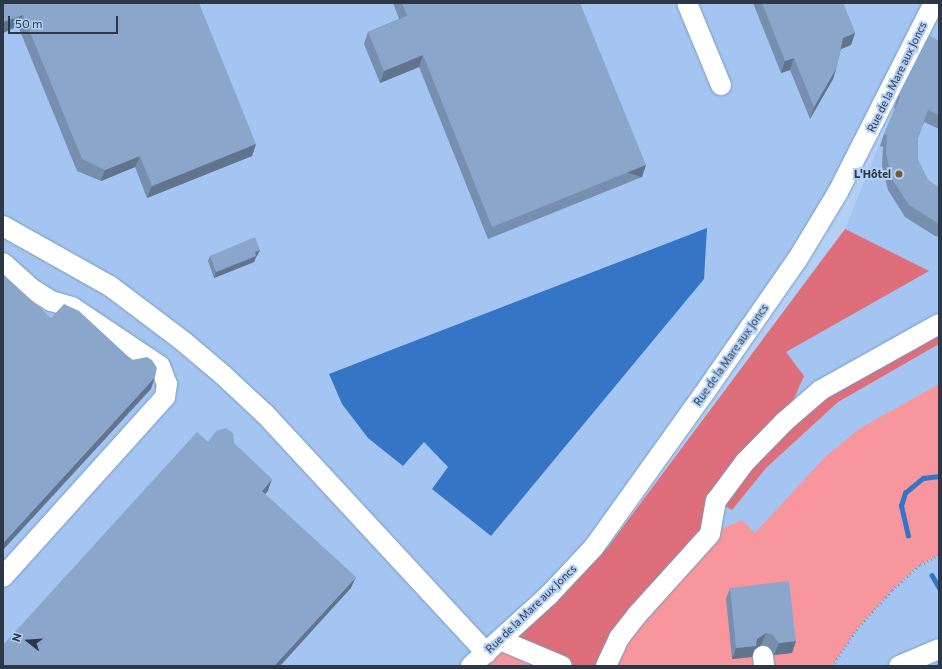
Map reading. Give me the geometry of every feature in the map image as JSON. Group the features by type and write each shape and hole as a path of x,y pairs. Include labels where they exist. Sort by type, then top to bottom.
{"street":[{"path":"687,3 721,85"},
{"name":"Rue de la Mare aux Joncs","path":"471,666 493,647 573,570 619,515 797,260 838,192 934,3"},
{"path":"3,226 110,286 184,342 223,375 265,414 493,647 562,666"},
{"path":"3,263 32,289 51,301 72,307 160,366 167,384 165,397 3,577"},
{"path":"606,666 619,638 632,621 710,534 716,501 745,462 773,433 821,390 939,324"},
{"path":"899,666 939,649"}],"path":[{"path":"832,666 856,630 892,590 920,565 939,555"}],"shaded area":[{"path":"3,3 934,3 861,149 619,515 471,666 3,666"},
{"path":"939,16 939,666 485,666 608,547 845,229 894,108"},
{"path":"845,229 929,271 786,352 804,376 784,421 939,324 939,344 838,402 766,468 732,510 716,501 710,534 606,666 562,666 509,645 608,547"},
{"path":"939,384 939,555 919,565 892,590 856,630 832,666 606,666 710,534 742,520 755,533 824,458 859,429"},
{"path":"509,645 562,666 485,666"}],"water":[{"path":"707,228 704,279 491,536 432,489 448,467 424,442 403,466 368,438 342,404 329,374"}],"building":[{"path":"3,3 199,3 256,144 152,186 140,156 105,170 82,159 23,15 3,22"},
{"path":"402,3 580,3 646,165 492,227 423,55 384,71 368,32 407,16"},
{"path":"762,3 843,3 855,33 843,38 837,67 814,107 794,58 785,61"},
{"path":"929,35 939,41 939,115 928,110 918,138 918,160 928,180 939,188 939,224 909,205 892,179 886,154 887,135 884,134 900,97 898,96"},
{"path":"255,237 260,250 255,252 256,256 216,272 210,256"},
{"path":"3,274 51,318 64,304 79,311 132,360 147,357 152,360 157,368 155,377 3,543"},
{"path":"226,428 233,433 234,443 272,479 262,491 356,577 274,666 3,666 3,645 197,432 208,442 216,431"},
{"path":"789,581 796,641 779,643 772,634 766,633 757,639 756,646 736,648 730,588"}],"waterway":[{"path":"908,536 901,506 905,493 923,478 939,476"},
{"path":"932,575 939,587"}],"place":[{"name":"L'Hôtel","path":"899,174"}]}
